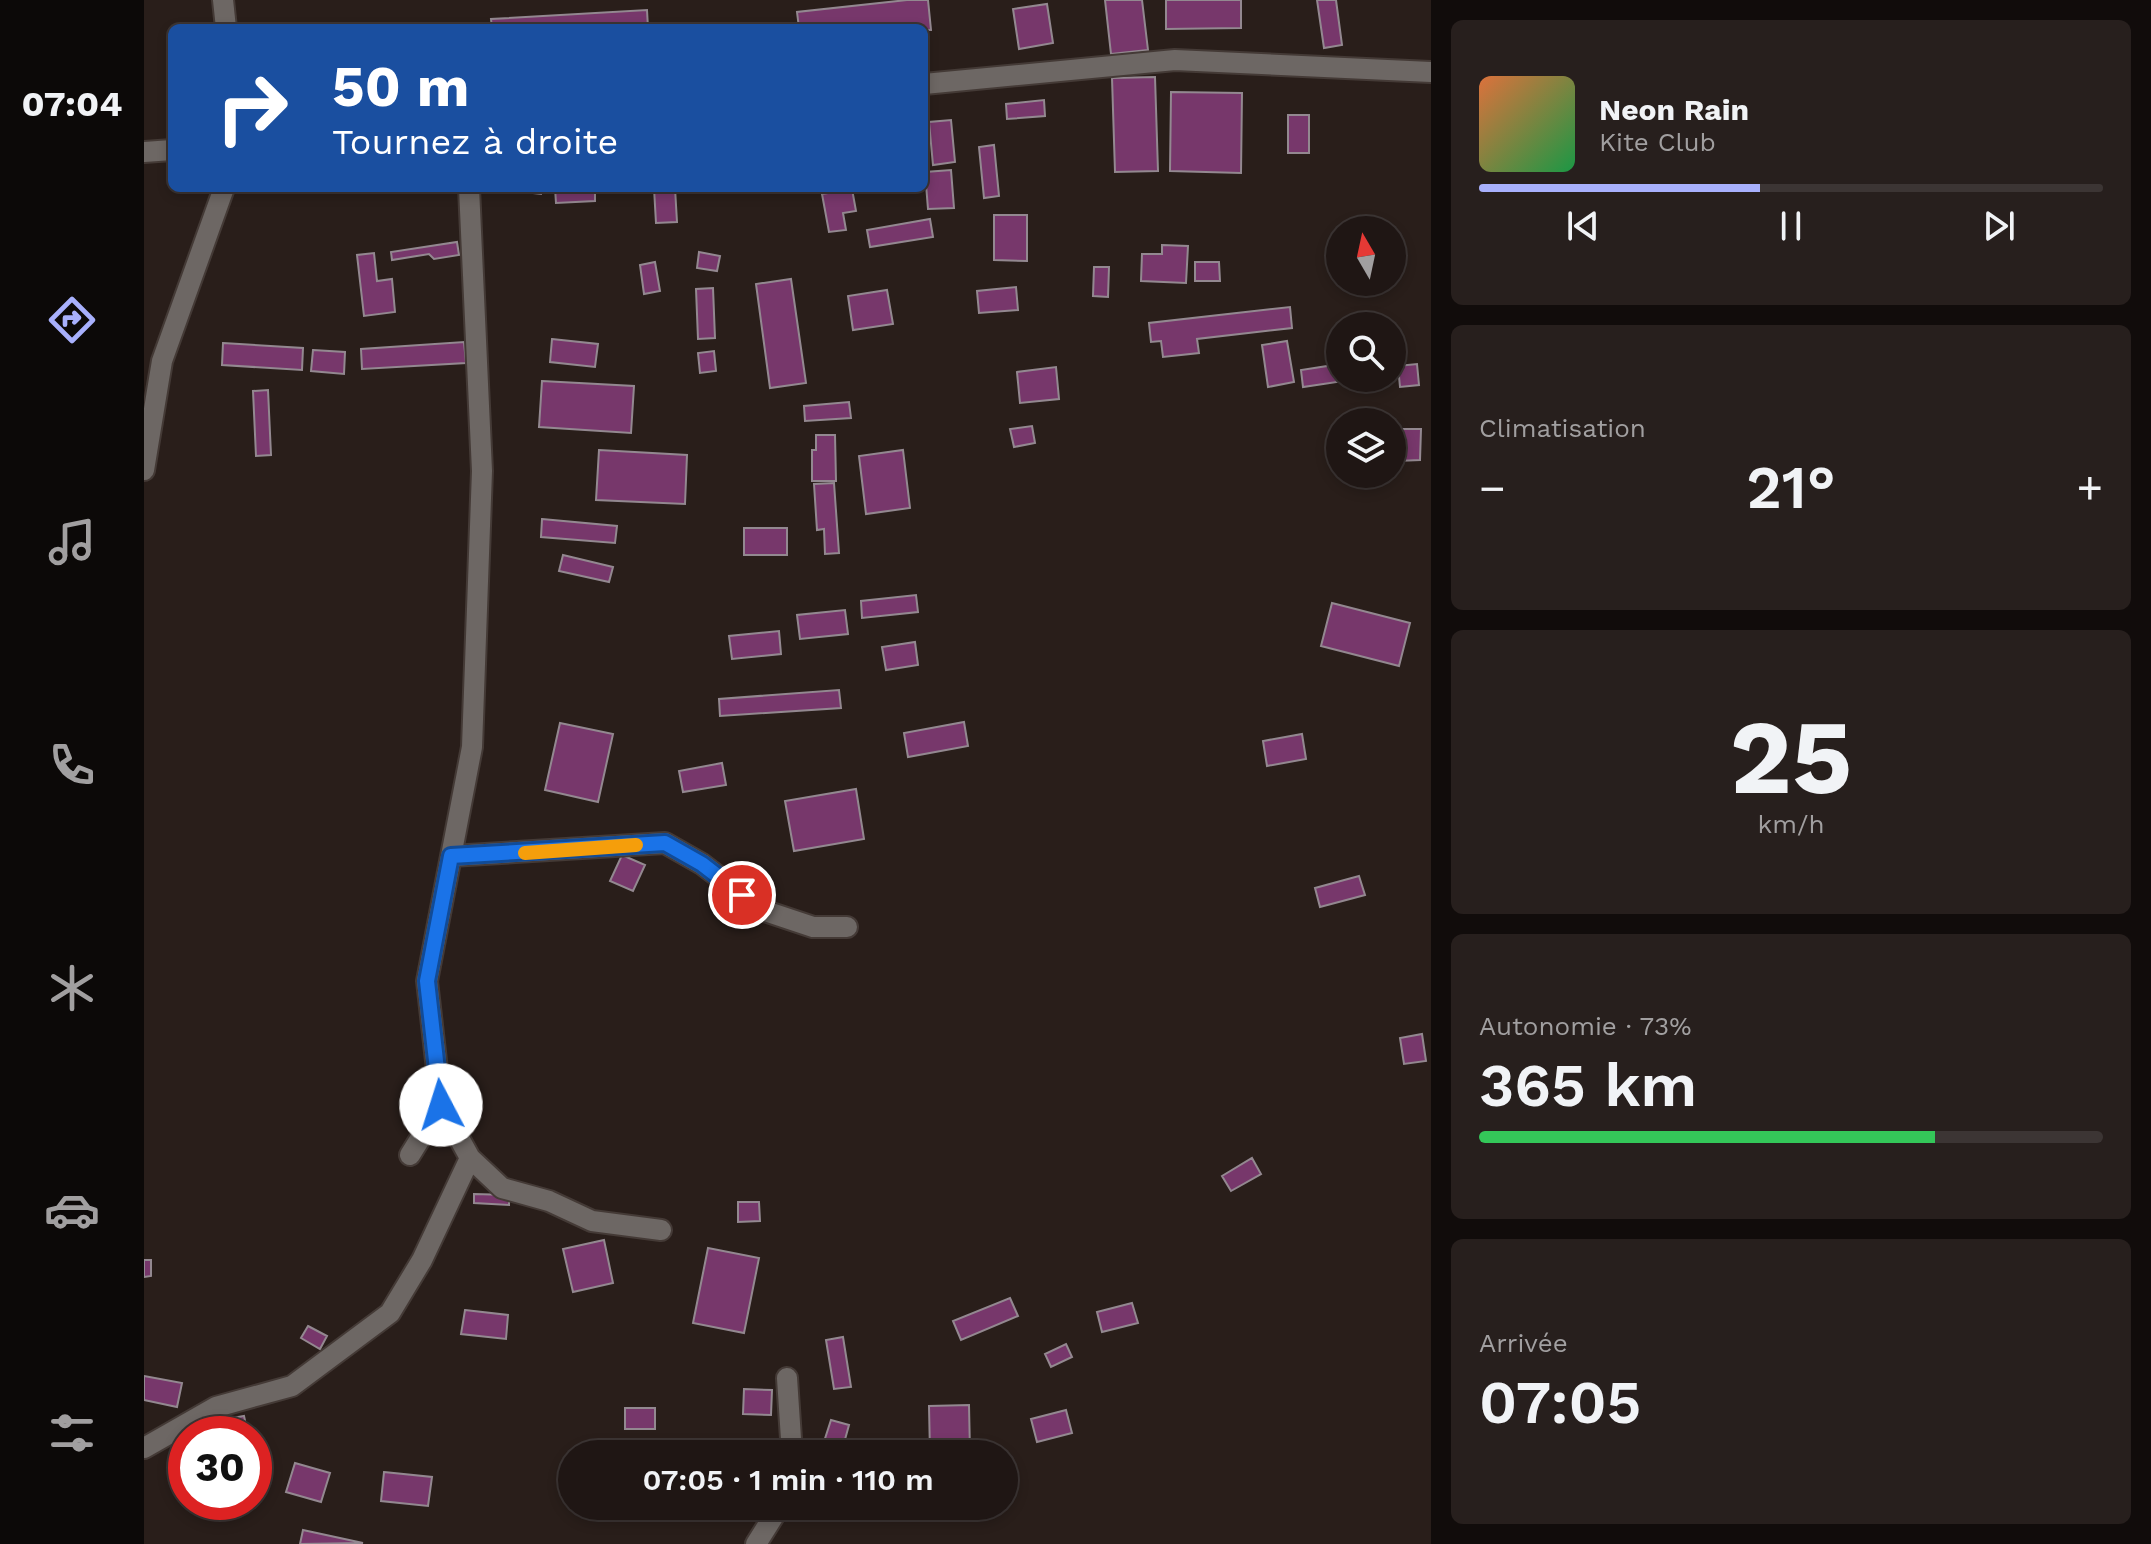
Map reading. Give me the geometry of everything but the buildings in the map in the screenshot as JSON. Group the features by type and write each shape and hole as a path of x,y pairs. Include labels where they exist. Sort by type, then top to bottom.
{"street":[{"path":"223,0 226,24"},
{"path":"928,84 1175,60 1431,72"},
{"path":"144,152 168,150"},
{"path":"144,470 162,361 223,192"},
{"path":"469,192 482,471 472,747 427,981 441,1105 470,1158 502,1188 549,1201 592,1221 661,1230"},
{"path":"451,856 665,843 702,864 762,910 813,927 847,927"},
{"path":"410,1155 441,1105"},
{"path":"144,1448 216,1407 292,1386 390,1313 422,1260 470,1158"},
{"path":"787,1378 791,1440"},
{"path":"756,1544 771,1520"}],"slow traffic":[{"path":"525,853 636,845"}],"route":[{"path":"441,1105 427,981 451,856 665,843 702,864 742,895"}]}
